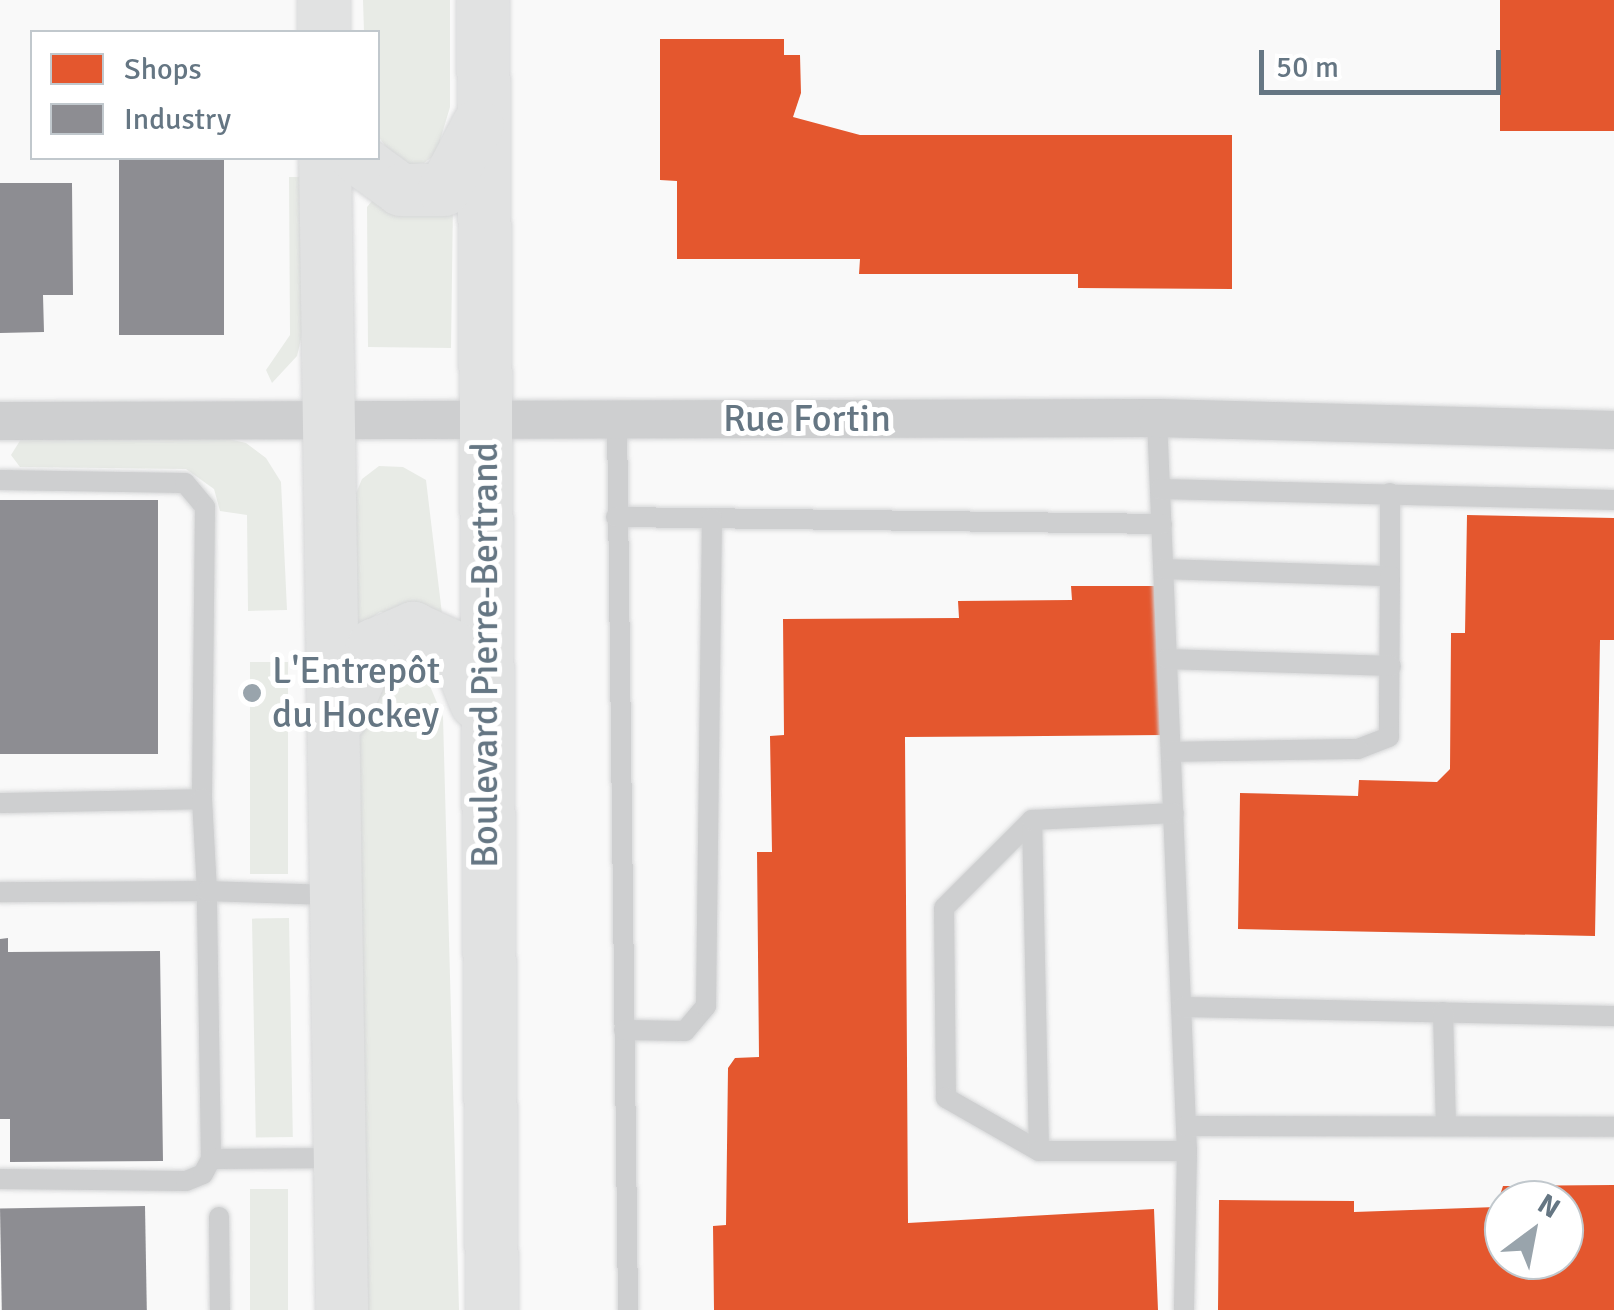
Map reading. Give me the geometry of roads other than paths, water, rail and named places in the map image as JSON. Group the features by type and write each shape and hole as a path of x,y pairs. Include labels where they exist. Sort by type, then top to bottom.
{"main road":[{"path":"324,0 324,30"},
{"name":"Boulevard Pierre-Bertrand","path":"482,0 483,724 492,1310"},
{"path":"360,160 401,190 447,189 483,114"},
{"path":"325,160 327,418 338,730 342,1310"},
{"path":"338,730 374,645 413,628 454,647 483,724"}],"street":[{"name":"Rue Fortin","path":"0,421 1157,418 1614,430"}],"lane":[{"path":"302,0 324,0"},
{"path":"1157,418 1188,1151 1184,1310"},
{"path":"617,419 628,1310"},
{"path":"0,480 185,483 205,508 202,799 211,1159 203,1174 186,1181 0,1179"},
{"path":"1160,489 1614,500"},
{"path":"1171,752 1358,749 1388,737 1390,493"},
{"path":"616,517 1162,524"},
{"path":"624,1030 686,1031 706,1006 712,518"},
{"path":"1164,569 1390,576"},
{"path":"1168,659 1391,666"},
{"path":"0,803 202,799"},
{"path":"1174,813 1032,820 944,908 946,1098 1039,1151 1188,1151"},
{"path":"1032,820 1039,1151"},
{"path":"0,892 339,895"},
{"path":"1182,1007 1614,1016"},
{"path":"1443,1012 1446,1126"},
{"path":"1186,1126 1614,1127"},
{"path":"211,1159 340,1158"},
{"path":"219,1217 220,1310"}],"place":[{"name":"L'Entrepôt du Hockey","path":"252,693"}]}
